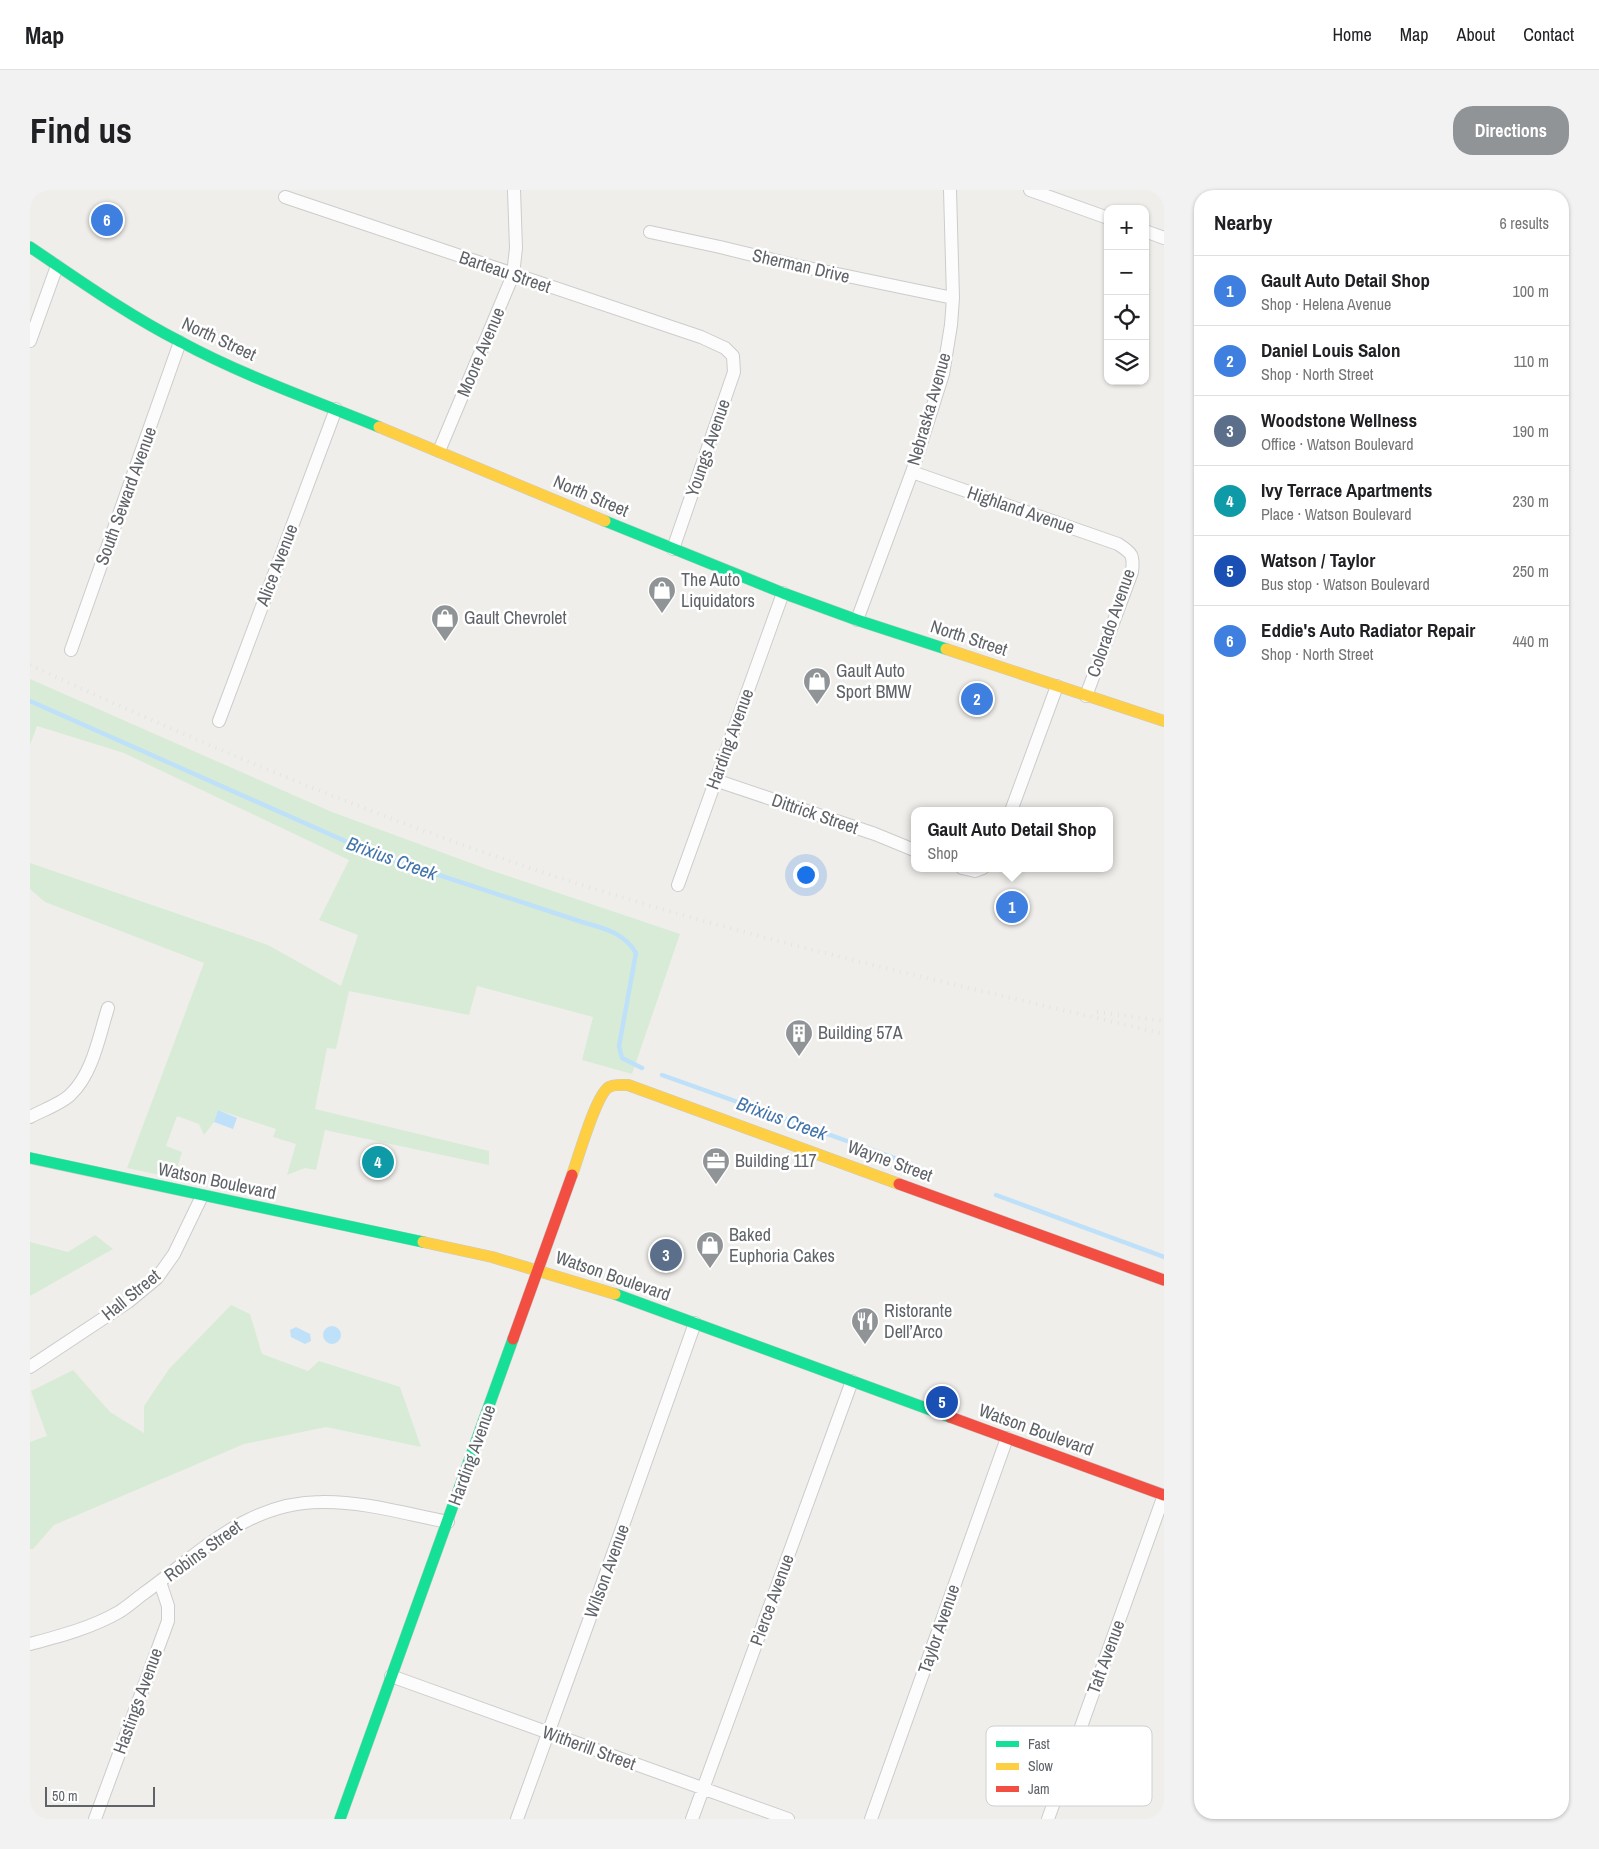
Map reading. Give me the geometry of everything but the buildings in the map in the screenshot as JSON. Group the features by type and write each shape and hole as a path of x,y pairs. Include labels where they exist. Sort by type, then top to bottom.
{"street":[{"name":"Moore Avenue","path":"439,451 513,275 516,248 514,190"},
{"name":"Nebraska Avenue","path":"857,620 912,472 943,374 952,298 950,190"},
{"path":"1030,190 1104,217"},
{"name":"Barteau Street","path":"285,197 701,337 725,348"},
{"name":"Sherman Drive","path":"650,232 952,298"},
{"path":"1149,232 1164,238"},
{"name":"North Street","path":"30,247 120,307 180,342 217,360 783,593 857,620 1164,721"},
{"path":"30,341 56,266"},
{"name":"South Seward Avenue","path":"71,650 180,342"},
{"name":"Youngs Avenue","path":"673,549 734,372 733,356 725,348"},
{"name":"Alice Avenue","path":"219,720 336,409"},
{"name":"Highland Avenue","path":"912,472 1118,544 1129,550"},
{"name":"Colorado Avenue","path":"1086,696 1132,572 1133,558 1129,550"},
{"name":"Harding Avenue","path":"678,885 783,593"},
{"path":"1013,807 1057,686"},
{"name":"Dittrick Street","path":"715,780 875,834 911,849"},
{"path":"30,1117 70,1096 83,1079 90,1065 108,1008"},
{"name":"Wayne Street","path":"604,1091 614,1084 628,1085 1164,1280"},
{"name":"Harding Avenue","path":"340,1819 448,1522 537,1269 595,1110 604,1091"},
{"name":"Watson Boulevard","path":"30,1158 492,1257 537,1269 600,1288 1164,1495"},
{"name":"Hall Street","path":"30,1367 128,1302 157,1278 174,1254 202,1196"},
{"name":"Wilson Avenue","path":"517,1819 695,1323"},
{"name":"Pierce Avenue","path":"692,1819 852,1380"},
{"name":"Taylor Avenue","path":"871,1819 1007,1438"},
{"name":"Taft Avenue","path":"1081,1726 1164,1495"},
{"name":"Robins Street","path":"30,1644 80,1631 112,1615 160,1582 220,1535 248,1518 284,1506 320,1502 365,1506 448,1522"},
{"name":"Hastings Avenue","path":"94,1819 168,1620 168,1606 160,1582"},
{"name":"Witherill Street","path":"391,1676 788,1819"},
{"name":"Taft Avenue","path":"1048,1819 1053,1806"}],"green space":[{"path":"30,679 332,812 487,869 680,934 632,1074 582,1060 593,1017 477,986 469,1015 349,991 336,1049 327,1048 315,1109 489,1151 489,1165 325,1130 316,1170 305,1168 287,1175 296,1144 273,1137 276,1129 218,1110 214,1122 204,1135 199,1124 177,1116 166,1146 182,1152 174,1178 127,1168 204,963 45,902 30,889 30,863 268,945 341,986 358,935 319,920 349,860 124,753 37,726 30,745"},
{"path":"95,1235 113,1249 30,1296 30,1242 68,1252"},
{"path":"231,1305 250,1314 262,1354 308,1371 319,1361 400,1387 421,1447 326,1427 244,1444 54,1525 33,1549 30,1549 30,1442 47,1436 31,1391 73,1370 110,1412 144,1433 144,1406 169,1369"}],"water":[{"path":"218,1110 237,1118 233,1129 214,1122"},
{"path":"332,1326 338,1329 341,1335 338,1341 332,1344 326,1341 323,1335 326,1329"},
{"path":"296,1327 310,1334 311,1341 305,1344 291,1337 290,1330"}],"waterway":[{"name":"Brixius Creek","path":"30,701 372,853 613,932 626,941 636,953 619,1046 622,1058 642,1068"},
{"name":"Brixius Creek","path":"662,1075 903,1161"},
{"name":"Brixius Creek","path":"996,1195 1164,1257"}],"railway":[{"path":"30,665 286,777 416,828 548,874 624,898 777,941 1164,1034"},
{"path":"1097,1012 1164,1021"}],"traffic: fast":[{"path":"30,247 161,332 254,377 379,427"},
{"path":"605,521 783,593 946,649"},
{"path":"30,1158 423,1242"},
{"path":"615,1294 950,1417"},
{"path":"340,1819 513,1339"}],"traffic: slow":[{"path":"379,427 605,521"},
{"path":"946,649 1164,721"},
{"path":"572,1175 593,1114 604,1092 611,1086 628,1085 899,1184"},
{"path":"423,1242 492,1257 615,1294"}],"traffic: jam":[{"path":"513,1339 572,1175"},
{"path":"899,1184 1164,1280"},
{"path":"950,1417 1164,1495"}],"place":[{"name":"Eddie's Auto Radiator Repair","path":"107,220"},
{"name":"The Auto Liquidators","path":"662,614"},
{"name":"Gault Chevrolet","path":"445,642"},
{"name":"Daniel Louis Salon","path":"977,699"},
{"name":"Gault Auto Sport BMW","path":"817,705"},
{"name":"Gault Auto Detail Shop","path":"1012,907"},
{"name":"Building 57A","path":"799,1057"},
{"name":"Ivy Terrace Apartments","path":"378,1162"},
{"name":"Building 117","path":"716,1185"},
{"name":"Woodstone Wellness","path":"666,1255"},
{"name":"Baked Euphoria Cakes","path":"710,1269"},
{"name":"Ristorante Dell’Arco","path":"865,1345"},
{"name":"Watson / Taylor","path":"942,1402"}]}
